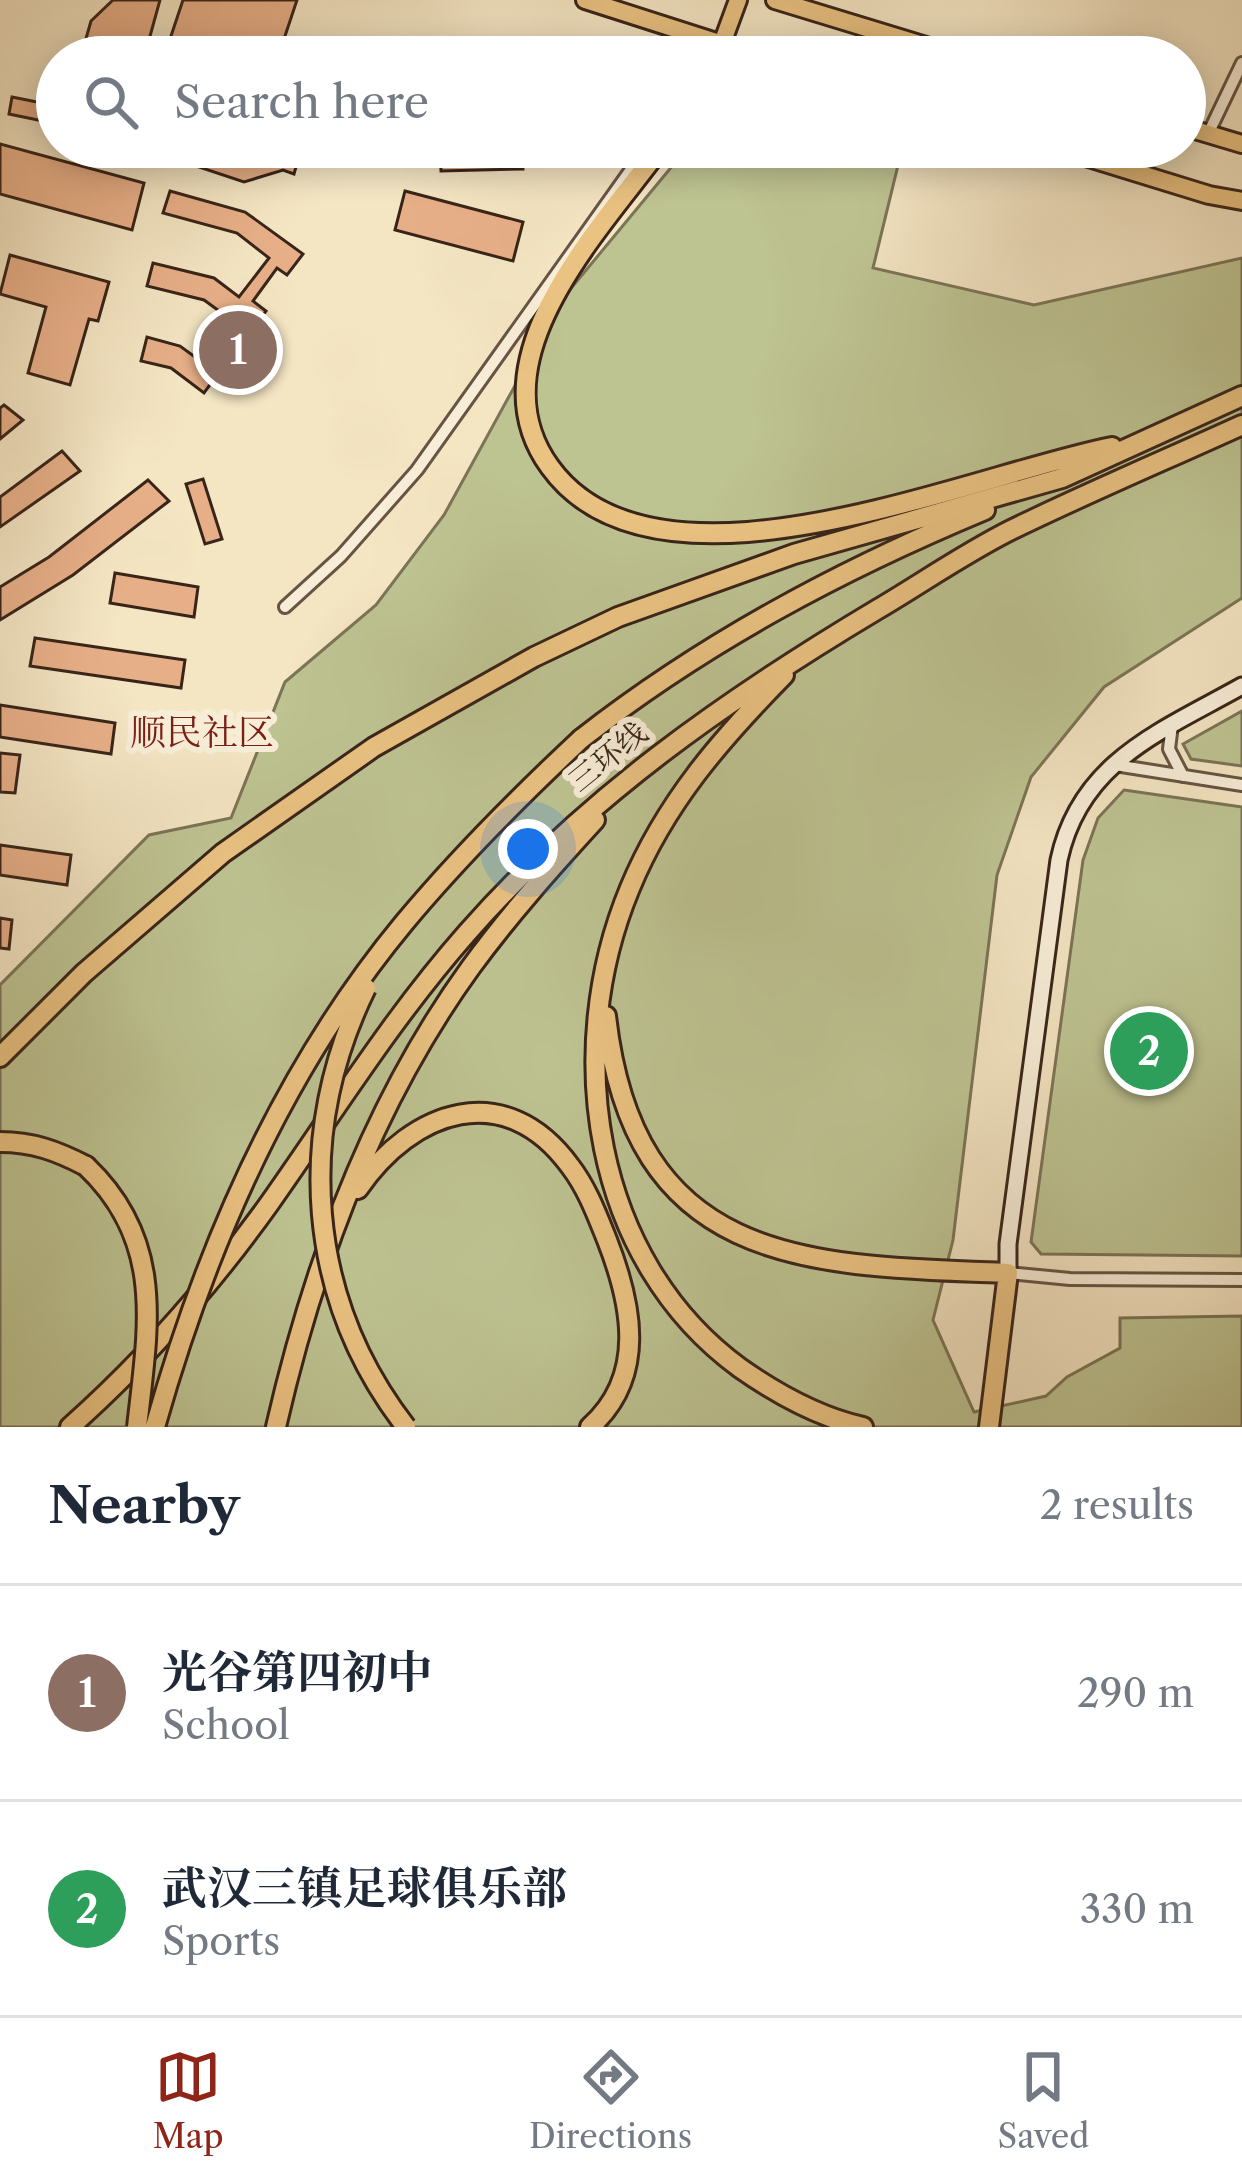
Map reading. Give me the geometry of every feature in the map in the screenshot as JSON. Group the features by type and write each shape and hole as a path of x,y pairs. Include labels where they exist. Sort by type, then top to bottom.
{"highway":[{"path":"646,168 567,276 543,317 528,361 526,413 534,438 561,482 592,506 661,531 729,534 911,500 1146,440"},
{"path":"155,1427 206,1268 257,1154 305,1064 401,926 518,799 581,739 634,698 761,616 883,554 1242,396"},
{"name":"三环线","path":"70,1427 132,1368 205,1287 268,1205 383,1037 465,935 543,854 666,748 820,644 1006,532 1242,425"},
{"path":"0,1057 152,911 223,853 374,747 473,689 618,617 794,554 1062,478"},
{"path":"820,644 733,727 674,800 628,893 603,982 595,1065 597,1108 616,1198 634,1243 689,1322 724,1356 764,1384 806,1408 863,1427"},
{"path":"276,1427 292,1357 336,1223 399,1086 471,967 550,869 666,748"},
{"path":"401,926 366,988 340,1051 320,1141 319,1189 322,1234 346,1324 365,1366 406,1427"},
{"path":"603,982 610,1052 633,1128 655,1165 684,1198 718,1224 757,1243 830,1264 1008,1273 989,1427"},
{"path":"336,1223 379,1162 429,1121 474,1113 519,1124 555,1148 582,1184 621,1276 629,1308 631,1335 623,1382 590,1427"},
{"path":"0,1142 55,1150 86,1166 106,1185 134,1230 142,1256 147,1311 136,1427"}],"main road":[{"path":"585,0 680,36"},
{"path":"725,36 738,0"},
{"path":"775,0 893,36"},
{"path":"1208,134 1242,144"},
{"path":"1121,168 1242,204"}],"street":[{"path":"1208,134 1242,62"},
{"path":"285,607 341,556 417,470 631,168"},
{"path":"1242,686 1111,764 1071,818 1059,860 1008,1244 1008,1273 1070,1279 1242,1280"},
{"path":"1172,725 1169,748 1183,776"},
{"path":"1111,764 1242,785"}],"green space":[{"path":"671,168 897,168 873,268 1034,305 1242,258 1242,598 1104,687 1031,777 997,875 953,1240 933,1320 974,1412 1046,1396 1067,1377 1120,1348 1120,1318 1242,1316 1242,1427 0,1427 0,985 149,835 231,818 285,682 376,605 444,515 563,298"},
{"path":"1242,711 1242,766 1191,759 1183,744"},
{"path":"1124,790 1242,807 1242,1256 1041,1254 1031,1242 1083,860 1098,818"}],"building":[{"path":"113,0 160,0 150,36 87,36 91,21"},
{"path":"183,0 297,0 285,36 171,36"},
{"path":"12,97 36,102 36,120 9,114"},
{"path":"0,144 36,154 36,168 89,168 144,183 132,230 0,194"},
{"path":"202,168 296,168 294,174 283,170 244,182"},
{"path":"441,168 523,169 441,171"},
{"path":"170,191 245,212 303,254 287,275 277,268 253,301 266,311 248,335 233,324 206,361 220,371 204,393 171,368 141,361 147,337 180,346 195,357 226,316 204,300 147,286 153,263 214,278 239,297 269,258 237,233 163,213"},
{"path":"405,191 523,222 513,261 395,230"},
{"path":"10,255 109,282 98,321 89,319 70,385 28,373 46,307 0,294"},
{"path":"4,405 23,420 0,439 0,408"},
{"path":"62,451 80,471 0,527 0,497"},
{"path":"203,479 222,539 205,544 186,484"},
{"path":"148,480 169,501 73,575 0,620 0,587 49,557"},
{"path":"115,573 198,587 194,617 110,603"},
{"path":"35,638 185,660 181,688 30,666"},
{"path":"0,705 115,723 111,754 0,737"},
{"path":"0,753 20,755 15,793 0,792"},
{"path":"0,845 71,855 67,885 0,875"},
{"path":"0,918 12,920 9,949 0,948"}],"place":[{"name":"光谷第四初中","path":"238,350"},
{"name":"武汉三镇足球俱乐部","path":"1149,1051"}],"district":[{"name":"顺民社区","path":"202,732"}]}
